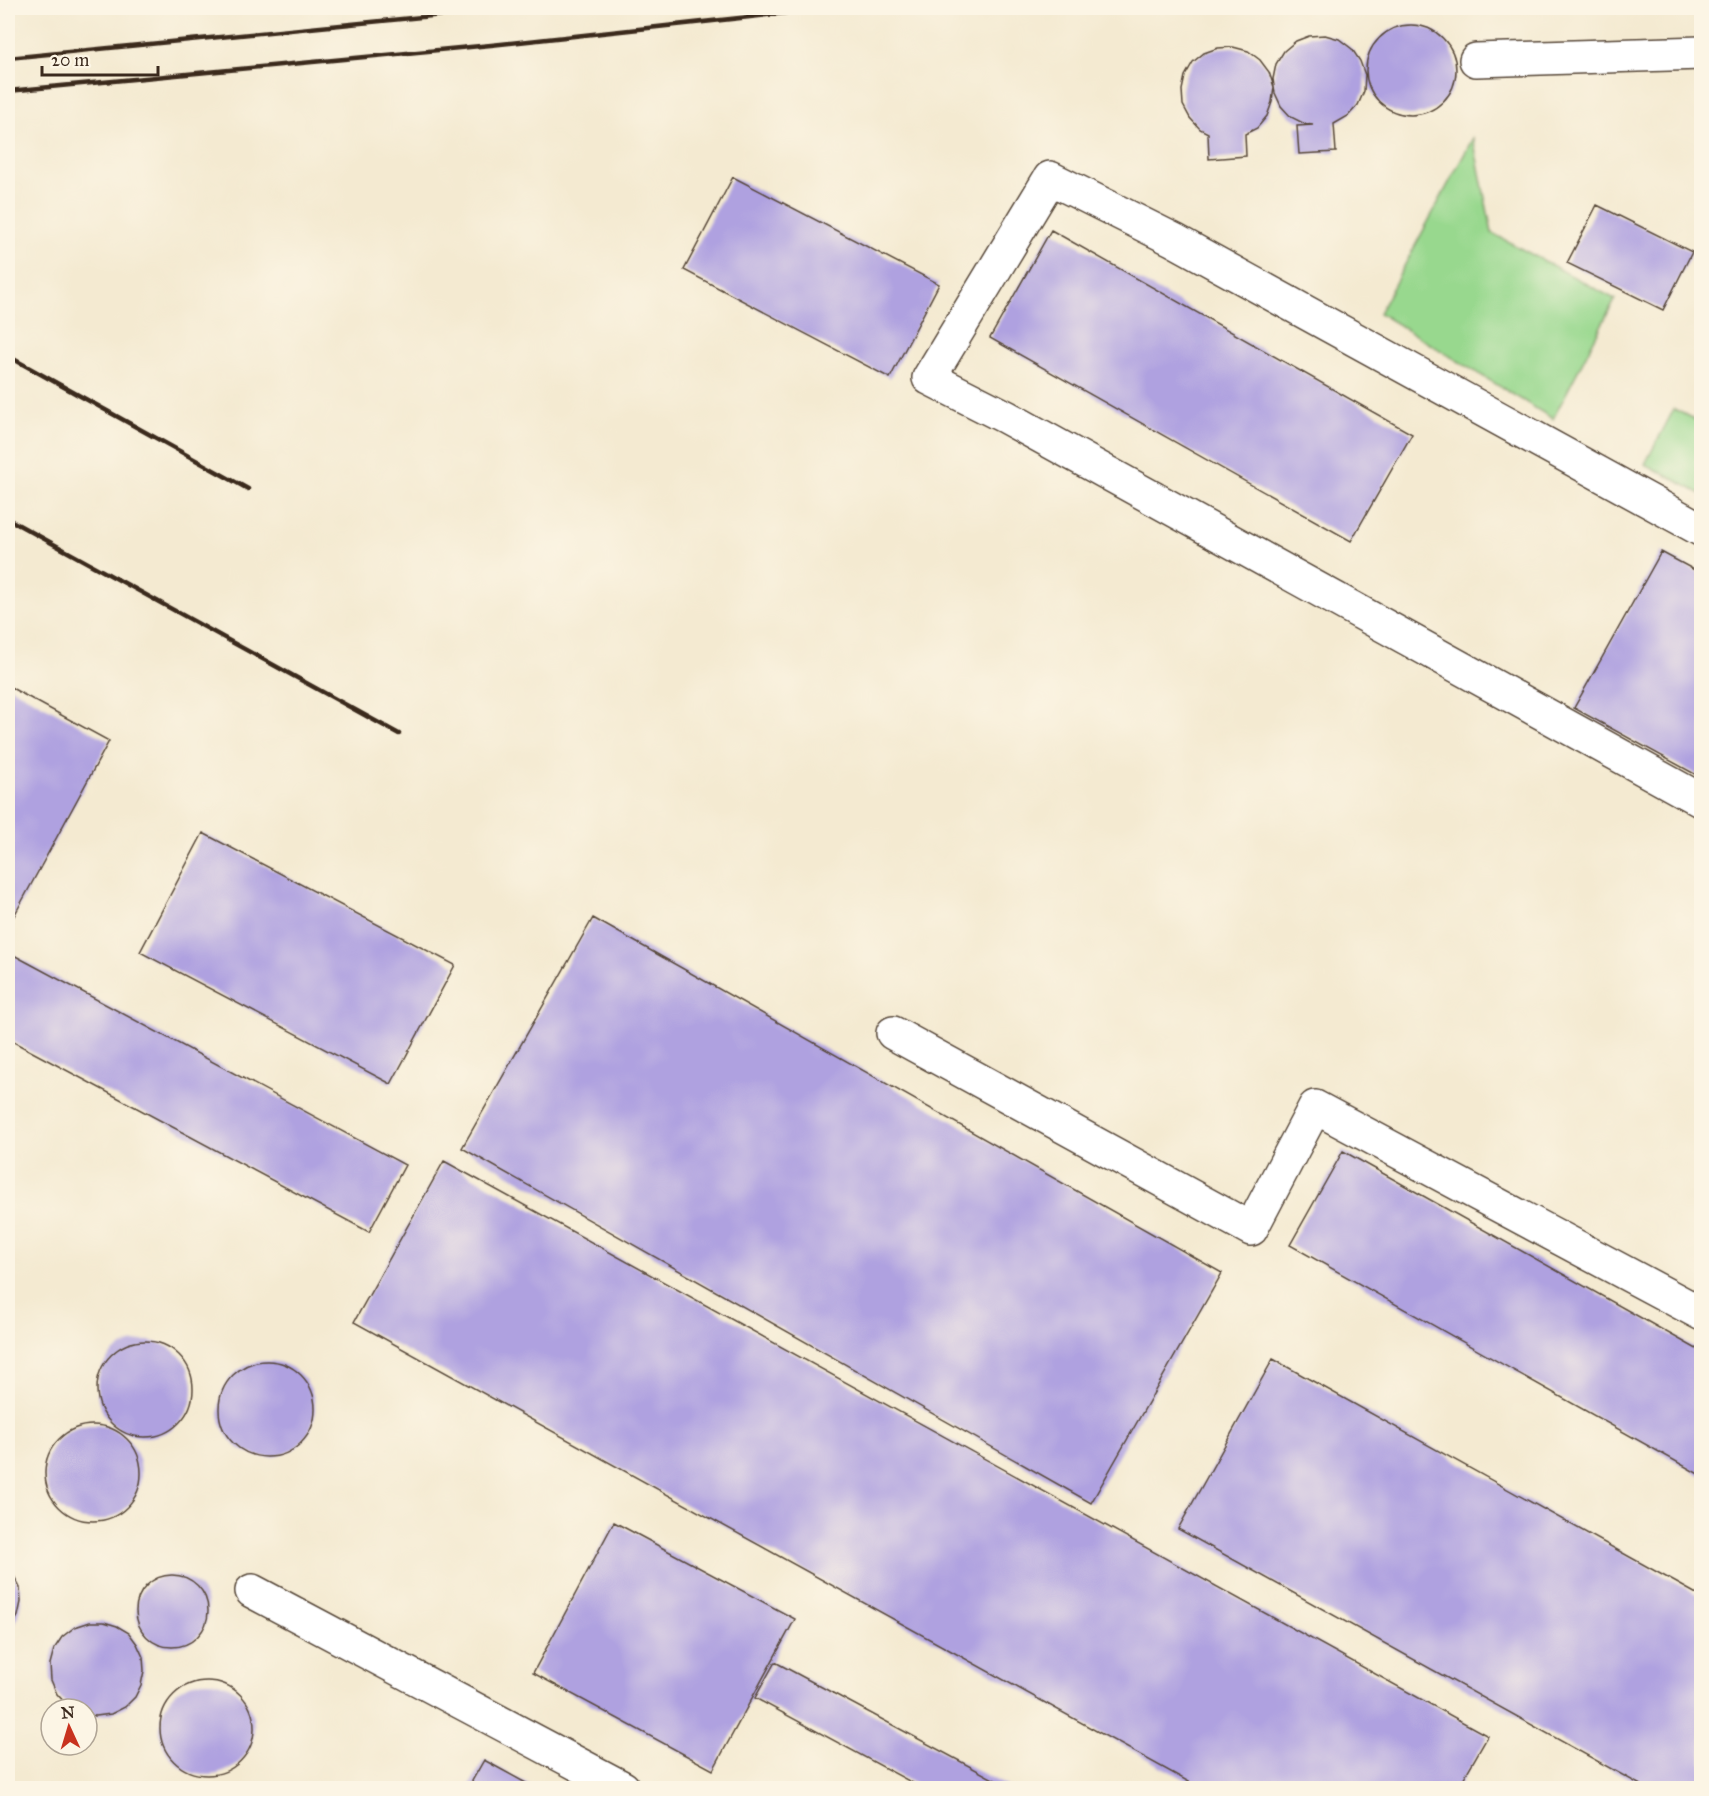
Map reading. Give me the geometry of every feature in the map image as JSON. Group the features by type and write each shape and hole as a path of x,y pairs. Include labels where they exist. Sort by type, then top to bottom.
{"lane":[{"path":"1476,60 1701,53"},
{"path":"1701,530 1174,240 1050,178 929,378 1006,417 1701,801"},
{"path":"893,1033 1251,1229 1316,1107 1701,1314"},
{"path":"252,1591 622,1788"}],"green space":[{"path":"1473,138 1492,233 1615,299 1553,419 1379,313"},
{"path":"1674,409 1701,423 1701,494 1645,464"}],"building":[{"path":"1411,25 1428,28 1443,38 1453,53 1456,70 1453,87 1443,102 1428,112 1411,115 1394,112 1379,102 1369,87 1366,70 1369,53 1379,38 1394,28"},
{"path":"1325,35 1339,39 1352,49 1365,75 1364,91 1358,105 1348,116 1334,124 1336,152 1299,154 1297,126 1313,125 1291,117 1281,106 1275,93 1273,79 1276,64 1284,51 1296,41 1309,36"},
{"path":"1233,47 1248,51 1260,60 1269,72 1274,87 1272,102 1267,116 1257,128 1245,134 1246,156 1209,159 1208,133 1200,129 1190,118 1183,105 1182,90 1185,76 1193,62 1204,53 1218,48"},
{"path":"733,177 939,284 890,378 684,270"},
{"path":"1597,205 1692,252 1663,310 1567,263"},
{"path":"1051,230 1412,434 1351,541 990,338"},
{"path":"1661,552 1702,574 1702,778 1574,708"},
{"path":"8,686 109,741 8,927"},
{"path":"203,833 455,965 391,1084 140,952"},
{"path":"593,918 1222,1273 1091,1503 462,1148"},
{"path":"8,952 405,1165 369,1232 8,1039"},
{"path":"1343,1151 1702,1352 1702,1476 1290,1245"},
{"path":"444,1161 1488,1736 1458,1788 1200,1788 354,1322"},
{"path":"145,1341 163,1345 179,1355 189,1371 193,1389 189,1407 179,1423 163,1433 145,1437 127,1433 111,1423 101,1407 97,1389 101,1371 111,1355 127,1345"},
{"path":"1273,1359 1702,1597 1702,1788 1646,1788 1178,1529"},
{"path":"267,1361 285,1365 301,1375 311,1391 315,1409 311,1427 301,1443 285,1453 267,1457 249,1453 233,1443 223,1427 219,1409 223,1391 233,1375 249,1365"},
{"path":"93,1425 111,1429 127,1439 137,1455 141,1473 137,1491 127,1507 111,1517 93,1521 75,1517 59,1507 49,1491 45,1473 49,1455 59,1439 75,1429"},
{"path":"614,1522 795,1619 713,1770 533,1673"},
{"path":"8,1568 20,1588 21,1602 18,1616 8,1633"},
{"path":"172,1575 192,1581 202,1591 208,1611 202,1631 192,1641 172,1647 152,1641 142,1631 136,1611 142,1591 152,1581"},
{"path":"90,1622 104,1622 129,1633 137,1644 143,1657 144,1671 135,1697 125,1707 111,1714 99,1716 99,1697 60,1697 57,1694 51,1680 50,1664 54,1649 62,1637 75,1627"},
{"path":"775,1662 1010,1788 922,1788 755,1698"},
{"path":"207,1681 225,1685 240,1695 250,1710 254,1728 250,1746 240,1761 225,1771 207,1775 189,1771 174,1761 164,1746 160,1728 164,1710 174,1695 189,1685"},
{"path":"484,1760 535,1788 468,1788"}],"railway":[{"path":"8,58 513,8"},
{"path":"8,91 491,45 832,8"},
{"path":"8,356 248,489"},
{"path":"8,519 399,734"}]}
